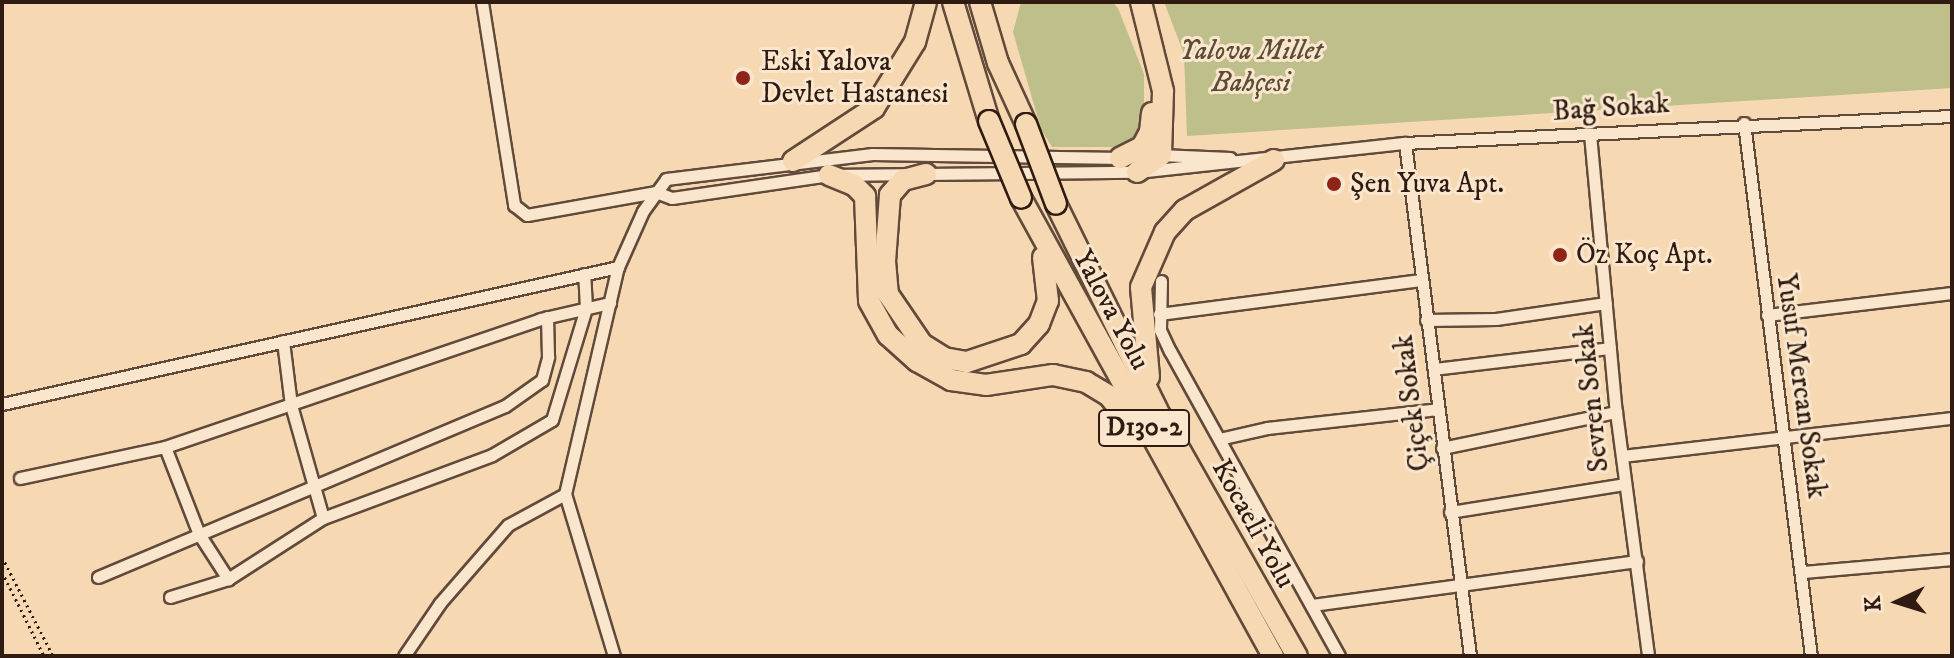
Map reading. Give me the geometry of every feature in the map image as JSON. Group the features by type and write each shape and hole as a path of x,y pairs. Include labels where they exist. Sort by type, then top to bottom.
{"highway":[{"path":"793,161 874,108 915,42 926,2"},
{"name":"Yalova Yolu","path":"953,2 989,121 1021,198 1159,456 1273,656"},
{"name":"D130-2","path":"980,2 998,63"},
{"path":"994,2 998,63"},
{"path":"1120,158 1146,140 1152,100 1143,35 1126,2"},
{"path":"1137,172 1161,155 1163,91 1141,2"},
{"name":"Kocaeli̇ Yolu","path":"998,63 1026,124 1056,204 1160,415 1297,656"},
{"path":"1160,415 1141,317 1141,287 1150,260 1185,210 1274,160"},
{"path":"926,174 903,180 890,195 885,261 888,294 901,319 922,344 944,358 967,362 998,355 1021,344 1039,324 1048,301 1035,226"},
{"path":"829,175 854,185 865,196 869,301 888,335 917,361 951,380 986,385 1053,375 1086,382 1109,396 1159,456"}],"street":[{"path":"482,2 519,213 540,215 656,192 672,198 829,175 1137,172 1274,160"},
{"name":"Bağ Sokak","path":"1274,160 1405,143 1744,123 1952,116"},
{"name":"Yusuf Mercan Sokak","path":"1744,123 1782,435 1803,572 1811,656"},
{"name":"Sevren Sokak","path":"1590,134 1616,412 1648,656"},
{"name":"Çiçek Sokak","path":"1405,143 1470,656"},
{"path":"614,656 565,494 618,267 656,192 666,179 793,161 872,154 1120,158 1161,155 1274,160"},
{"path":"2,404 618,267"},
{"path":"170,597 228,579 323,518 492,455 552,420 586,308 584,274"},
{"path":"1159,314 1421,280"},
{"path":"1161,281 1159,314 1170,351 1339,656"},
{"path":"1767,315 1952,293"},
{"path":"20,478 165,447 547,317 610,303"},
{"path":"1426,320 1496,319 1606,303"},
{"path":"98,577 505,406 542,380 548,357 547,317"},
{"path":"283,341 291,405 323,518"},
{"path":"1434,369 1610,348"},
{"path":"1219,439 1267,428 1438,409"},
{"path":"1442,448 1616,412"},
{"path":"1622,456 1782,435 1952,418"},
{"path":"165,447 199,534 228,579"},
{"path":"1450,512 1625,484"},
{"path":"404,656 440,603 508,525 565,494"},
{"path":"1803,572 1952,559"},
{"path":"1312,605 1637,561"}],"path":[{"path":"2,557 53,656"},
{"path":"2,572 44,656"}],"green space":[{"path":"1021,2 1112,2 1118,8 1144,74 1144,117 1128,147 1052,147 1041,129 1013,32"},
{"name":"Yalova Millet Bahçesi","path":"1164,2 1952,2 1952,88 1187,136 1184,54"}],"place":[{"name":"Eski Yalova Devlet Hastanesi","path":"743,78"},
{"name":"Şen Yuva Apt.","path":"1334,184"},
{"name":"Öz Koç Apt.","path":"1560,255"}]}
